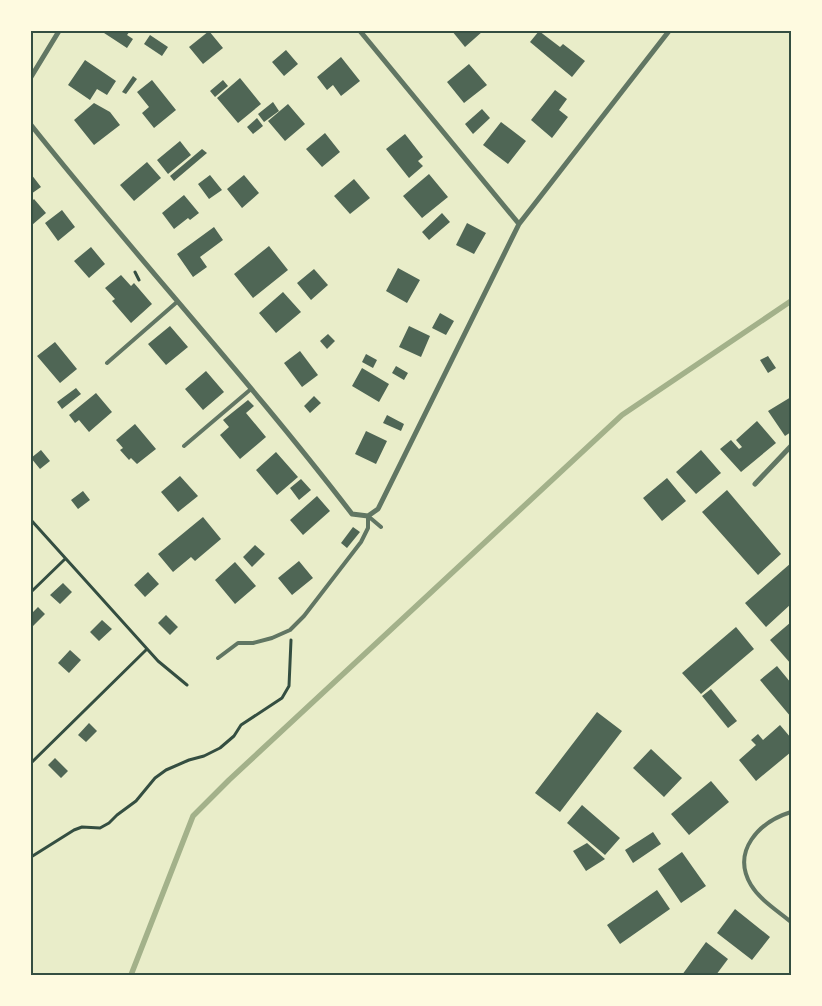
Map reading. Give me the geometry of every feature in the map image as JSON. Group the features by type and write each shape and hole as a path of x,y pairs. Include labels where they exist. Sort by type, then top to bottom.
{"street":[{"path":"31,76 59,31"},
{"path":"360,31 520,224"},
{"path":"31,125 320,472 352,514 368,516 378,509 520,224 669,31"},
{"path":"755,484 791,446"}],"lane":[{"path":"106,363 177,302"},
{"path":"184,446 251,390"},
{"path":"368,516 381,526"},
{"path":"218,658 238,643 252,643 272,638 290,630 304,616 362,542 368,528 368,516"},
{"path":"791,812 772,820 750,840 745,851 745,870 751,884 760,896 791,922"}],"path":[{"path":"135,272 139,280"},
{"path":"31,520 158,661 187,685"},
{"path":"31,592 65,559"},
{"path":"31,857 74,830 82,827 100,828 109,823 117,814 136,801 155,778 166,770 220,748 234,736 242,725 282,698 289,686 291,672 290,630"},
{"path":"31,763 147,649"}],"building":[{"path":"101,31 130,31 127,35 133,39 127,48"},
{"path":"209,31 223,48 203,64 189,47"},
{"path":"452,31 483,31 465,47"},
{"path":"539,31 560,47 563,44 585,61 572,77 530,42"},
{"path":"150,35 168,47 162,56 144,44"},
{"path":"286,50 298,64 284,76 272,62"},
{"path":"341,57 360,81 341,96 333,85 327,90 317,77"},
{"path":"85,60 116,81 107,95 97,89 90,100 68,85"},
{"path":"469,64 487,85 464,103 447,82"},
{"path":"133,76 137,79 126,94 122,92"},
{"path":"240,78 261,104 238,123 217,98"},
{"path":"152,80 176,110 154,128 142,113 149,107 137,92"},
{"path":"223,80 228,86 215,97 210,91"},
{"path":"555,90 567,99 559,110 568,117 552,138 531,120"},
{"path":"273,102 279,111 264,122 258,114"},
{"path":"94,103 110,112 120,125 94,145 74,120"},
{"path":"288,104 305,124 285,141 268,121"},
{"path":"482,109 490,118 473,134 465,124"},
{"path":"257,118 263,126 253,134 247,127"},
{"path":"501,122 526,141 508,164 483,145"},
{"path":"325,133 340,152 322,167 306,149"},
{"path":"405,134 423,157 418,161 423,166 409,178 386,149"},
{"path":"180,141 191,155 168,174 157,160"},
{"path":"202,149 207,153 174,181 170,176"},
{"path":"147,162 161,178 134,201 120,185"},
{"path":"31,174 41,187 31,194"},
{"path":"429,174 448,197 422,218 403,196"},
{"path":"210,175 222,190 209,199 198,184"},
{"path":"244,175 259,193 242,208 227,189"},
{"path":"354,179 370,198 350,214 334,196"},
{"path":"184,195 199,213 190,220 188,218 174,229 162,213"},
{"path":"34,199 46,213 32,225 31,202"},
{"path":"62,210 75,227 58,241 45,223"},
{"path":"442,213 450,222 429,240 422,232"},
{"path":"467,223 486,233 474,254 456,245"},
{"path":"214,227 223,240 200,257 207,267 193,277 177,254"},
{"path":"269,246 288,270 253,298 234,274"},
{"path":"91,247 105,264 89,278 74,261"},
{"path":"398,268 420,280 407,303 386,291"},
{"path":"314,269 328,285 311,300 297,283"},
{"path":"121,275 131,286 134,283 152,304 131,323 112,301 115,299 105,288"},
{"path":"283,292 301,312 276,333 259,313"},
{"path":"440,313 454,321 446,335 432,328"},
{"path":"170,326 188,347 166,365 148,344"},
{"path":"409,326 430,336 421,357 399,347"},
{"path":"328,334 335,341 327,349 320,341"},
{"path":"55,342 77,369 60,383 37,356"},
{"path":"300,351 318,375 302,387 284,363"},
{"path":"366,354 377,360 373,368 362,362"},
{"path":"768,356 776,368 768,373 760,360"},
{"path":"396,366 408,373 404,380 392,373"},
{"path":"362,368 389,384 379,402 352,386"},
{"path":"206,371 224,392 203,410 185,389"},
{"path":"76,388 81,394 62,409 57,402"},
{"path":"96,393 112,412 89,432 79,420 75,423 69,415"},
{"path":"314,396 321,403 310,413 304,406"},
{"path":"791,397 791,432 785,436 768,411"},
{"path":"248,400 254,406 246,413 266,437 240,459 220,435 229,427 223,420"},
{"path":"387,415 404,424 401,431 383,423"},
{"path":"757,421 776,443 741,472 720,449 731,440 739,449 742,447 736,440"},
{"path":"135,424 156,449 137,464 131,458 129,460 120,450 123,448 116,440"},
{"path":"366,431 387,441 376,464 355,454"},
{"path":"41,450 50,461 40,469 31,458"},
{"path":"701,450 721,473 696,494 676,472"},
{"path":"276,452 298,477 277,495 256,470"},
{"path":"180,476 198,496 178,512 161,492"},
{"path":"667,478 686,501 662,521 643,498"},
{"path":"301,479 311,490 299,500 290,488"},
{"path":"727,490 781,554 758,575 702,512"},
{"path":"83,491 90,500 78,509 71,500"},
{"path":"317,496 330,511 303,535 290,520"},
{"path":"203,517 221,539 195,561 191,557 173,572 158,554"},
{"path":"353,527 360,532 347,548 341,543"},
{"path":"255,545 265,554 252,567 243,557"},
{"path":"299,561 313,578 292,595 278,578"},
{"path":"235,562 256,586 235,604 215,580"},
{"path":"791,563 791,604 766,627 745,603"},
{"path":"148,572 159,584 145,597 134,585"},
{"path":"63,583 72,592 60,604 50,595"},
{"path":"38,607 45,614 31,628 31,614"},
{"path":"166,615 178,627 170,635 158,623"},
{"path":"102,620 112,629 99,641 90,632"},
{"path":"791,622 791,664 770,640"},
{"path":"736,627 754,649 701,694 682,673"},
{"path":"70,650 81,660 69,673 58,663"},
{"path":"777,666 791,683 791,717 760,680"},
{"path":"711,689 737,721 728,728 702,696"},
{"path":"597,712 622,731 560,812 535,793"},
{"path":"89,723 97,731 86,742 78,735"},
{"path":"780,725 791,738 791,752 756,781 739,760 756,745 751,740 758,734 763,740"},
{"path":"651,749 682,778 664,797 633,768"},
{"path":"55,758 68,771 61,778 48,765"},
{"path":"711,781 729,802 689,835 671,814"},
{"path":"582,805 620,838 605,855 567,823"},
{"path":"653,832 661,844 633,863 625,850"},
{"path":"587,843 605,859 586,871 573,851"},
{"path":"682,852 706,886 681,903 658,869"},
{"path":"657,890 670,909 620,944 607,925"},
{"path":"735,909 770,937 752,960 717,933"},
{"path":"706,942 728,959 716,975 682,975"}],"waterway":[{"path":"131,975 193,816 229,780 622,415 791,301"}]}
